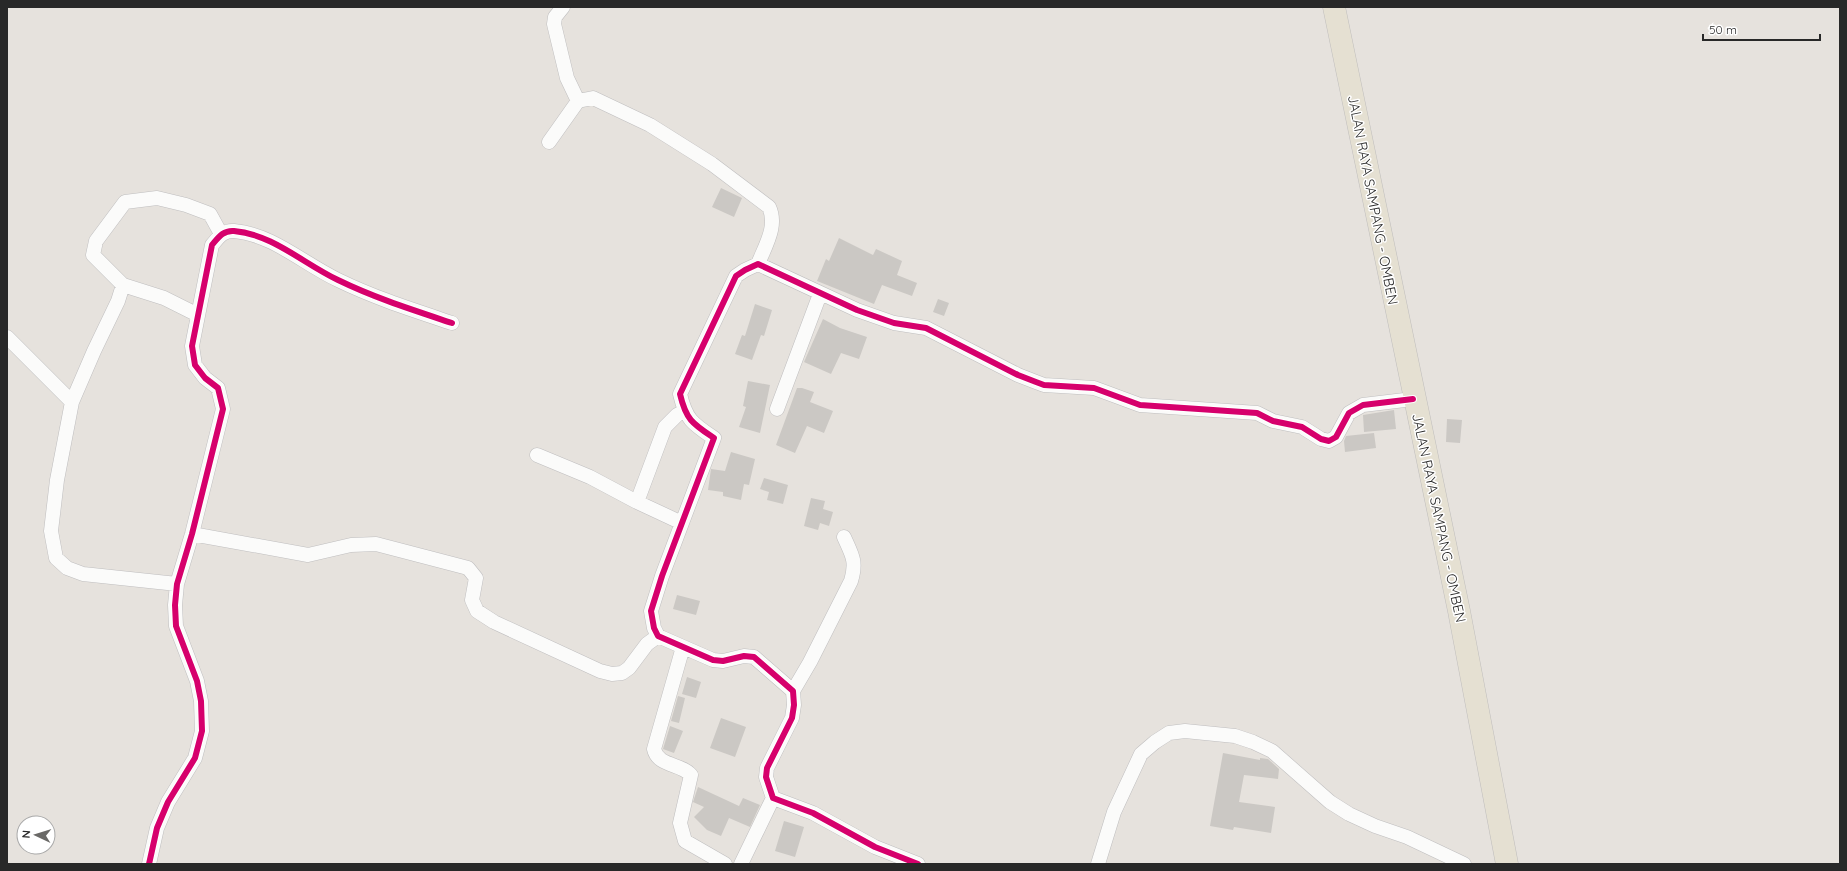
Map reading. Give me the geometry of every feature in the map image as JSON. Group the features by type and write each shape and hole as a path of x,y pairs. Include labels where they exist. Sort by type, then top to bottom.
{"main road":[{"name":"JALAN RAYA SAMPANG - OMBEN","path":"1334,7 1413,398 1458,611 1507,864"}],"street":[{"path":"563,7 555,17 554,24 567,78 578,101"},
{"path":"549,142 578,101 593,98 650,126 712,164 769,207 773,215 771,233 758,264 736,276 680,394 684,411 694,424 714,438 651,611 654,628 658,636 713,660 727,661 744,656 754,657 793,691"},
{"path":"198,315 164,298 124,285 93,255 96,241 125,202 157,198 186,205 210,214 221,234"},
{"path":"149,864 160,822 168,802 195,758 202,731 202,701 176,626 174,605 177,584 192,534 223,409 218,388 205,378 196,365 192,346 212,245 221,234 232,231 248,233 273,243 336,280 381,300 452,322"},
{"path":"758,264 820,294 894,323 926,328 1044,385 1094,388 1140,405 1257,413 1273,421 1302,427 1329,441 1336,437 1349,413 1363,405 1413,398"},
{"path":"124,285 72,402 56,480 51,531 56,558 67,568 83,574 177,584"},
{"path":"777,409 820,294"},
{"path":"7,337 72,402"},
{"path":"637,502 665,427 677,415 684,411"},
{"path":"537,455 590,477 637,502 682,523"},
{"path":"192,534 308,555 351,545 376,544 468,568 476,578 472,600 477,611 494,622 600,671 612,674 622,673 629,668 643,649 658,636"},
{"path":"741,864 773,798 766,777 767,768 792,718 794,705 793,691 810,662 851,581 854,569 854,559 844,537"},
{"path":"683,647 654,749 655,755 687,770 691,775 680,823 685,841 725,864"},
{"path":"1098,864 1114,812 1141,754 1169,733 1185,731 1235,736 1253,742 1272,751 1330,802 1349,814 1375,826 1407,837 1464,864"},
{"path":"773,798 813,813 875,847 918,864"}],"building":[{"path":"721,188 742,198 734,217 712,207"},
{"path":"839,238 873,255 876,249 902,261 897,275 917,283 912,296 882,285 874,304 817,281 826,259 829,261"},
{"path":"938,299 949,303 944,316 933,312"},
{"path":"755,304 772,310 764,336 761,335 752,360 735,354 742,335 745,336"},
{"path":"823,319 840,328 867,337 859,359 841,353 831,374 804,362"},
{"path":"748,381 770,385 760,433 739,427 746,407 743,406"},
{"path":"797,388 814,392 810,402 833,411 824,433 807,426 795,453 776,445"},
{"path":"1394,410 1396,429 1364,432 1363,415"},
{"path":"1447,419 1462,420 1460,443 1446,442"},
{"path":"1374,433 1376,448 1345,452 1344,441 1346,436"},
{"path":"731,452 755,459 749,485 744,484 741,500 723,496 723,492 708,490 711,469 725,471"},
{"path":"764,478 788,485 783,504 767,500 769,492 760,489"},
{"path":"811,498 825,501 823,509 833,512 829,526 820,523 818,530 804,526"},
{"path":"677,595 700,601 696,615 673,609"},
{"path":"687,677 701,682 696,698 682,694"},
{"path":"678,696 685,698 679,723 671,721"},
{"path":"721,718 746,727 735,757 710,748"},
{"path":"670,726 683,731 674,753 663,749"},
{"path":"1223,753 1260,760 1260,758 1268,759 1279,769 1278,779 1244,775 1239,802 1275,807 1271,833 1234,827 1233,830 1210,826"},
{"path":"698,787 739,806 743,798 760,805 750,827 729,818 721,836 707,830 694,817 704,807 693,802"},
{"path":"784,821 804,827 795,857 775,851"}],"cycle path":[{"path":"149,864 157,828 168,802 195,758 202,731 201,701 197,681 176,626 175,605 177,584 192,534 223,409 218,388 205,378 195,365 192,346 212,245 221,235 227,232 234,231 248,233 275,244 338,280 394,303 452,323"},
{"path":"918,864 875,847 813,813 773,798 766,777 767,768 792,718 794,705 793,691 754,657 744,656 723,661 713,660 658,636 654,628 651,611 662,576 714,438 691,420 682,403 680,394 736,276 758,264 857,310 894,323 926,328 1018,375 1044,385 1094,388 1140,405 1257,413 1273,421 1302,427 1321,439 1329,441 1336,437 1349,413 1363,405 1413,399"}]}
